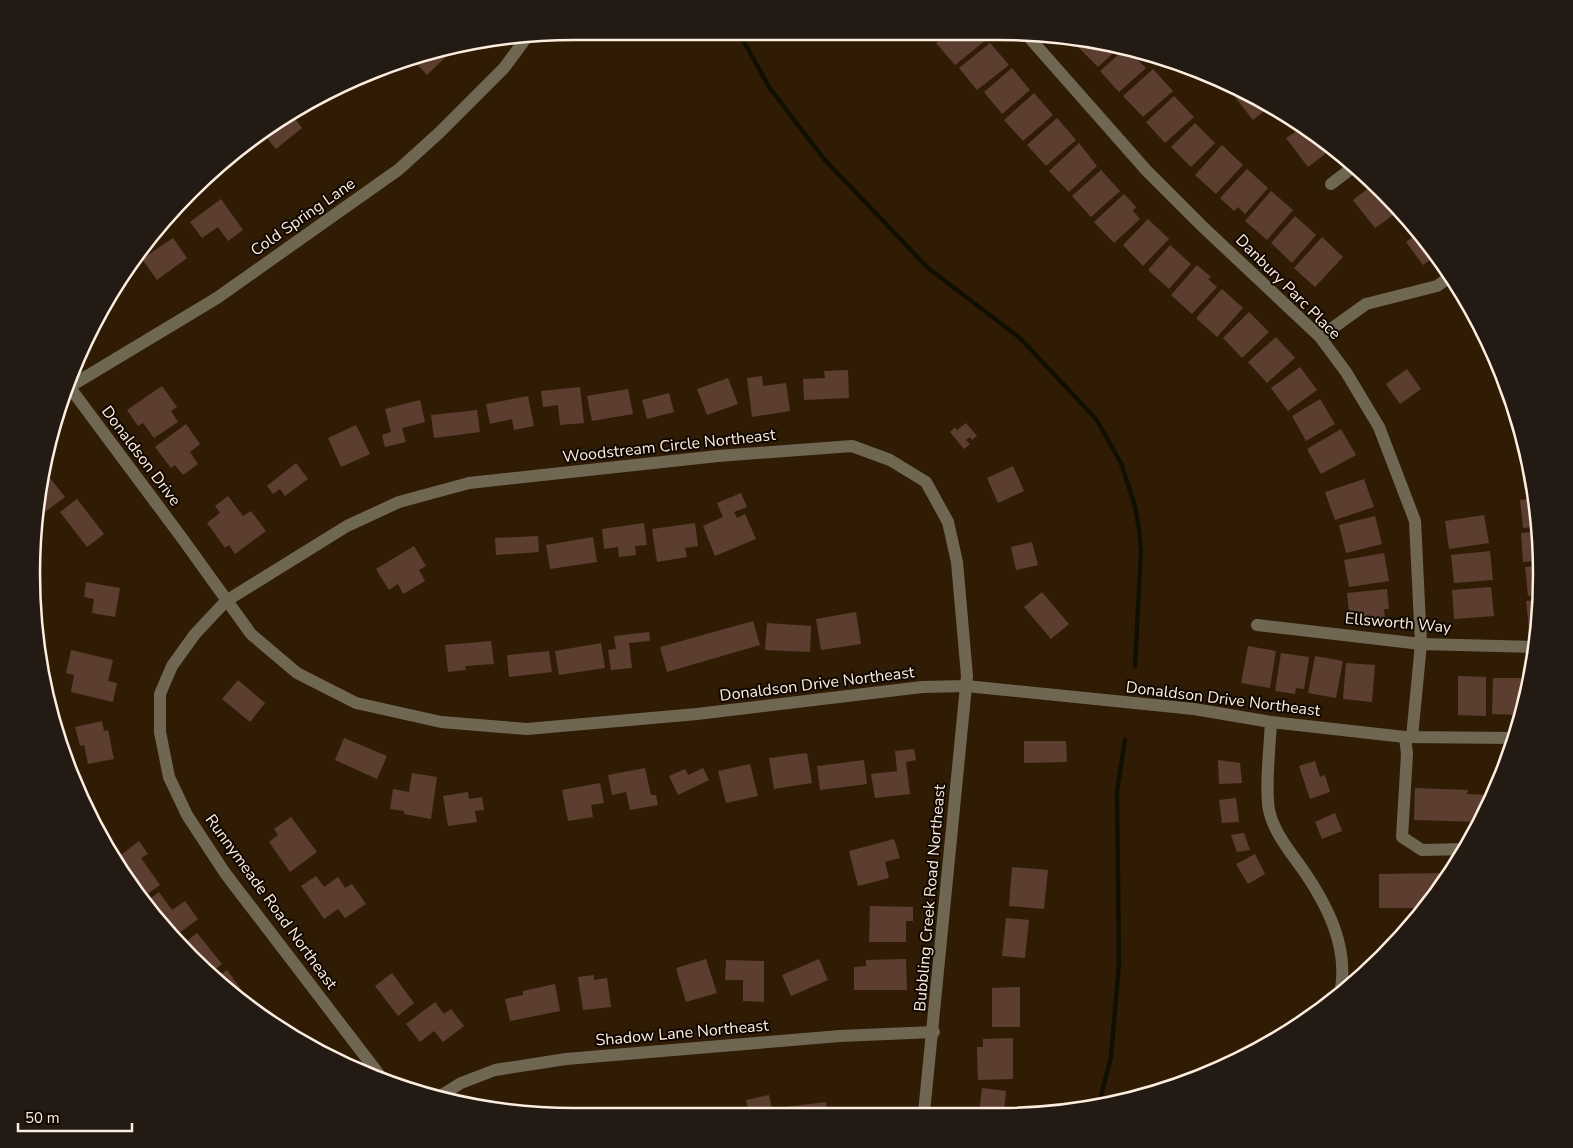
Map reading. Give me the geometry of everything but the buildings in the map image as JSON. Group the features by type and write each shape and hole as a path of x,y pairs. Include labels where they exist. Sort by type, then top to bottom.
{"street":[{"name":"Danbury Parc Place","path":"1031,41 1153,177 1320,337 1346,372 1380,427 1415,521 1421,644 1409,737 1402,837 1422,850 1456,850"},
{"name":"Cold Spring Lane","path":"77,381 217,298 398,170 439,133 504,68 523,43"},
{"path":"1331,184 1348,171"},
{"path":"1320,337 1366,304 1437,286 1445,280"},
{"name":"Donaldson Drive","path":"72,392 188,547"},
{"name":"Woodstream Circle Northeast","path":"226,601 347,526 399,502 469,483 718,456 852,446 890,460 926,482 948,522 957,562 967,676 966,686"},
{"name":"Donaldson Drive Northeast","path":"188,547 251,634 297,673 356,703 441,722 527,729 697,714 922,687 966,686 1194,708 1271,722 1409,737 1507,738"},
{"name":"Runnymeade Road Northeast","path":"226,601 196,634 172,666 160,694 160,732 169,778 187,815 225,873 375,1069"},
{"name":"Ellsworth Way","path":"1257,625 1421,644 1528,647"},
{"name":"Bubbling Creek Road Northeast","path":"925,1108 934,1032 966,686"},
{"path":"1271,722 1269,814 1288,849 1317,889 1334,927 1342,952 1343,982"},
{"name":"Shadow Lane Northeast","path":"446,1092 461,1083 495,1070 566,1059 840,1036 934,1032"}],"waterway":[{"path":"743,40 769,87 824,159 928,268 1020,338 1096,419 1121,463 1135,506 1139,529 1141,551 1135,666"},
{"path":"1100,1098 1111,1057 1119,964 1117,791 1125,740"}]}
